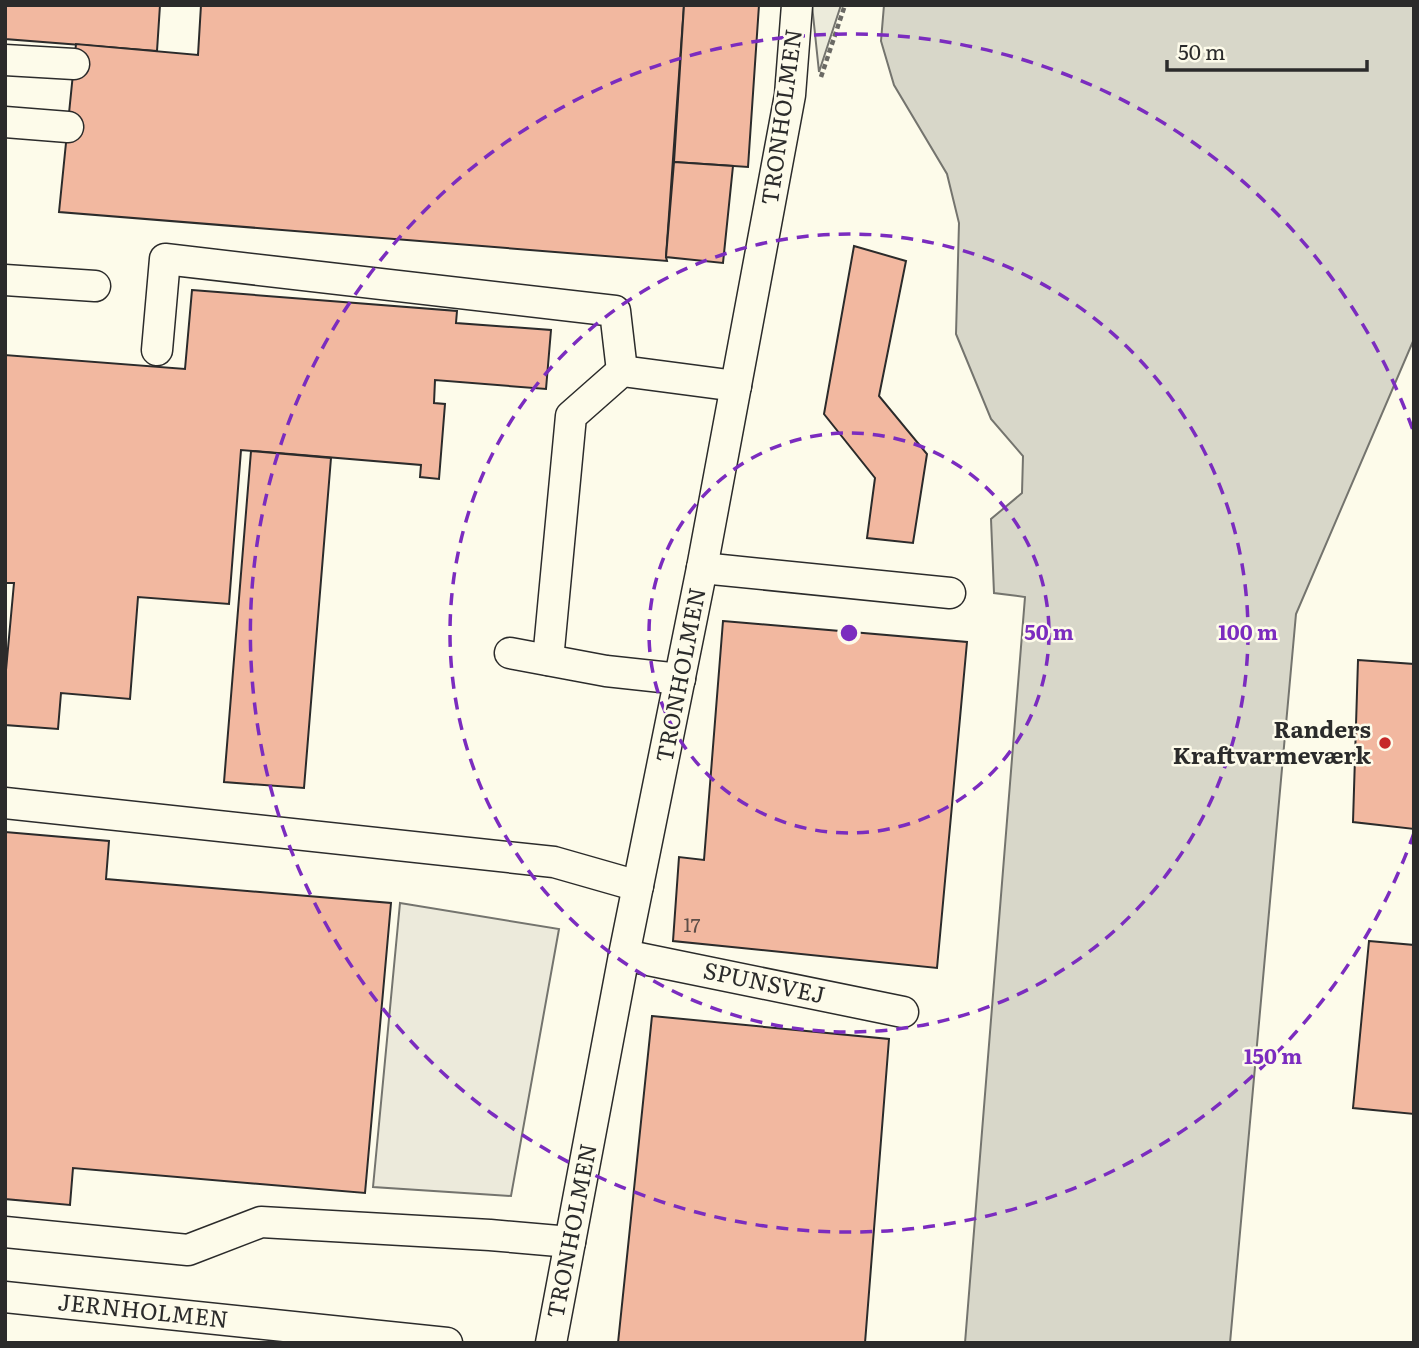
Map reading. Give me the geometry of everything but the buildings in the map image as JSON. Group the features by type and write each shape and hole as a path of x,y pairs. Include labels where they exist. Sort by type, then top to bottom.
{"street":[{"name":"TRONHOLMEN","path":"551,1343 624,955 702,568 790,95 797,5"},
{"path":"5,60 74,64"},
{"path":"5,122 68,127"},
{"path":"157,350 165,259 615,311 622,371"},
{"path":"5,280 95,286"},
{"path":"548,660 571,416 622,371 736,386"},
{"path":"702,568 950,593"},
{"path":"510,653 606,671 680,679"},
{"path":"5,803 554,862 638,886"},
{"name":"SPUNSVEJ","path":"624,955 903,1012"},
{"path":"5,1232 188,1250 261,1222 570,1242"},
{"name":"JERNHOLMEN","path":"5,1297 447,1343"}],"path":[{"path":"790,95 817,90 845,5"}],"shaded area":[{"path":"812,5 841,5 819,72"},
{"path":"884,5 1414,5 1414,339 1296,614 1230,1343 965,1343 1025,597 994,593 991,519 1022,493 1023,456 991,419 956,334 959,223 947,174 894,85 881,41"},
{"path":"400,903 559,929 511,1196 373,1187"}],"place":[{"name":"Randers Kraftvarmeværk","path":"1385,743"}]}
